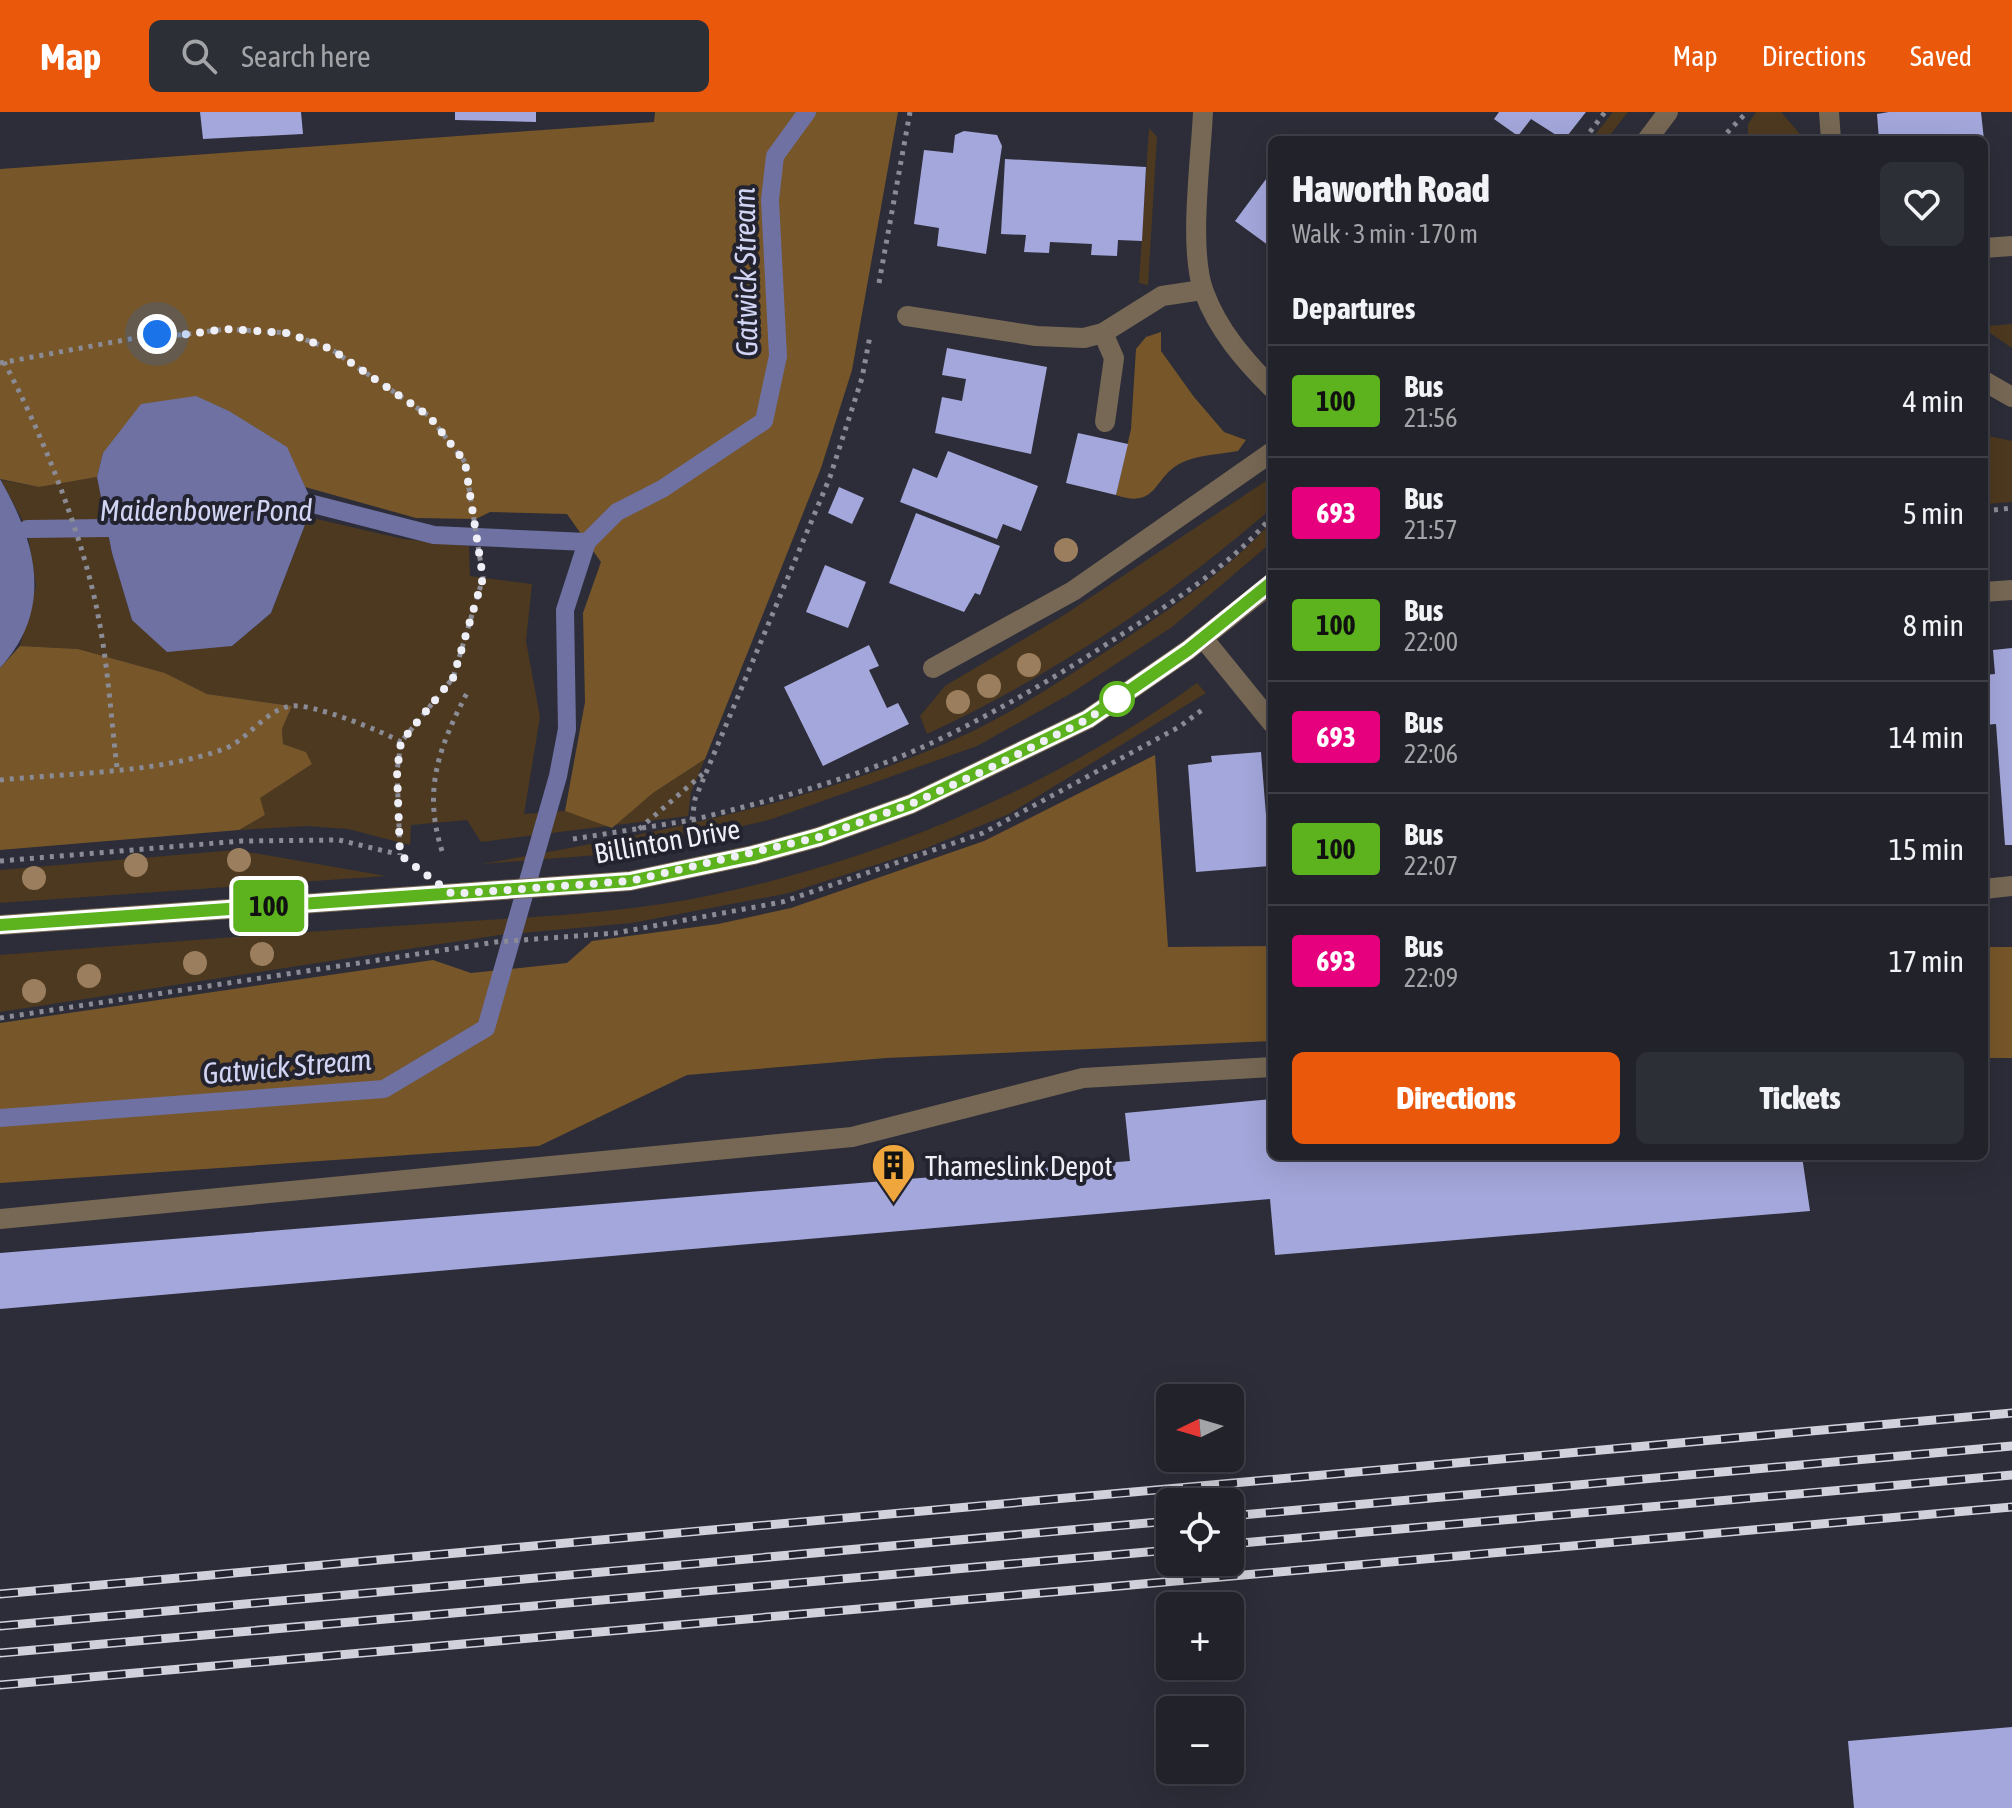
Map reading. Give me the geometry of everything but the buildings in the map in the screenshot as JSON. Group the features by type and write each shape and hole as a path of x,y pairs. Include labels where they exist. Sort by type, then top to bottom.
{"street":[{"path":"1203,112 1198,213 1202,290 1222,329 1247,363 1268,384"},
{"path":"1653,136 1668,112"},
{"path":"1829,112 1831,136"},
{"path":"1988,248 2012,246"},
{"path":"907,316 1061,338 1084,338 1103,333 1162,296 1202,290"},
{"path":"1103,333 1114,358 1105,422"},
{"path":"1988,383 2012,397"},
{"path":"933,668 1073,591 1268,455"},
{"name":"Billinton Drive","path":"0,925 630,881 753,855 819,837 911,804 1088,719 1203,638 1268,586"},
{"path":"1988,592 2012,590"},
{"path":"1203,638 1268,718"},
{"path":"1988,889 2012,886"},
{"path":"0,1219 852,1137 1083,1078 1268,1067"}],"path":[{"path":"879,284 910,112"},
{"path":"1587,136 1605,112"},
{"path":"1724,136 1747,112"},
{"path":"117,768 98,615 62,496 27,405 2,362 157,334 181,335 226,329 287,333 331,349 429,416 465,462 483,578 453,678 401,742 397,771 400,855"},
{"path":"692,820 695,799 830,477 862,378 871,331"},
{"path":"1988,511 2012,508"},
{"path":"612,834 692,820 786,797 940,739 1061,674 1171,603 1257,535 1268,521"},
{"path":"466,894 441,849 432,784 442,740 469,689"},
{"path":"0,780 184,759 227,748 292,706 381,730 401,742"},
{"path":"638,830 708,769"},
{"path":"0,861 241,841 339,840 400,855 466,894"},
{"path":"0,1018 432,952 564,937"}],"shaded area":[{"path":"655,112 898,112 852,370 821,468 761,619 705,759 653,793 612,828 565,811 585,702 583,613 601,562 567,514 490,512 476,519 416,518 305,487 286,447 103,453 97,477 39,487 0,479 0,169 654,122"},
{"path":"1613,112 1628,112 1609,136 1594,136"},
{"path":"1756,112 1781,112 1802,136 1748,136 1748,124"},
{"path":"1149,128 1157,137 1148,285 1139,283"},
{"path":"2012,324 2012,348 1988,332 1988,326"},
{"path":"1161,332 1161,351 1194,397 1224,432 1246,440 1238,451 1183,462 1173,468 1148,495 1130,498 1116,495 1131,429 1136,349 1146,337"},
{"path":"1988,436 2012,441 2012,502 1988,504"},
{"path":"97,477 112,553 132,620 232,646 271,613 308,517 403,539 469,546 470,576 532,584 526,641 540,717 524,814 565,811 609,826 481,842 467,820 411,825 410,845 348,829 306,826 239,830 265,815 259,798 312,764 306,752 283,744 282,729 292,706 207,694 165,673 78,649 20,646 36,586 27,529 1,480 39,487"},
{"path":"1268,480 1268,509 1265,514 1186,578 1104,636 1018,688 927,734 920,716 945,686 1061,617"},
{"path":"1268,525 1268,545 1172,627 1070,694 977,746 769,820 623,853 482,864 731,814 792,798 912,757 971,732 1045,691 1178,603"},
{"path":"20,646 78,649 165,673 207,694 292,706 282,729 283,744 306,752 312,764 260,798 265,815 239,830 0,850 0,668"},
{"path":"1197,683 1206,693 1009,814 924,849 789,893 632,923 499,935 0,1012 0,955 605,911 677,902 777,880 904,839 1026,786 1085,755"},
{"path":"1155,755 1168,947 1268,946 1268,1041 886,1058 687,1075 539,1146 0,1183 0,1023 433,960 471,973 567,963 592,941 718,924 791,908 984,841"},
{"path":"705,759 691,792 688,816 614,825 653,793"},
{"path":"236,850 386,876 0,903 0,870"},
{"path":"1988,947 2012,947 2012,1058 1988,1058"}],"water":[{"name":"Maidenbower Pond","path":"196,396 229,411 287,447 313,504 271,613 232,646 167,652 132,620 112,553 97,477 103,453 141,404"},
{"name":"Maidenbower Pond","path":"0,479 23,527 34,575 28,623 17,646 0,668"}],"waterway":[{"name":"Gatwick Stream","path":"0,1118 384,1089 486,1028 558,776 567,729 565,610 587,542 617,512 662,489 764,421 778,356 770,200 775,156 807,112"},
{"path":"313,504 434,535 587,542"},
{"path":"27,529 108,528"}],"railway":[{"path":"0,1594 2012,1413"},
{"path":"1244,1515 2012,1446"},
{"path":"1244,1543 2012,1475"},
{"path":"0,1685 2012,1507"},
{"path":"0,1626 1156,1522"},
{"path":"0,1653 1156,1551"}],"bus line":[{"name":"100","path":"0,925 630,881 753,855 819,837 911,804 1088,719 1188,650 1268,587"}],"place":[{"name":"Thameslink Depot","path":"894,1205"}],"route":[{"path":"157,334 181,335 226,329 287,333 331,349 429,416 465,462 483,578 453,678 422,720 401,742 397,771 400,855 452,894 630,881 753,855 819,837 911,804 990,768 1088,719 1117,699"}]}
